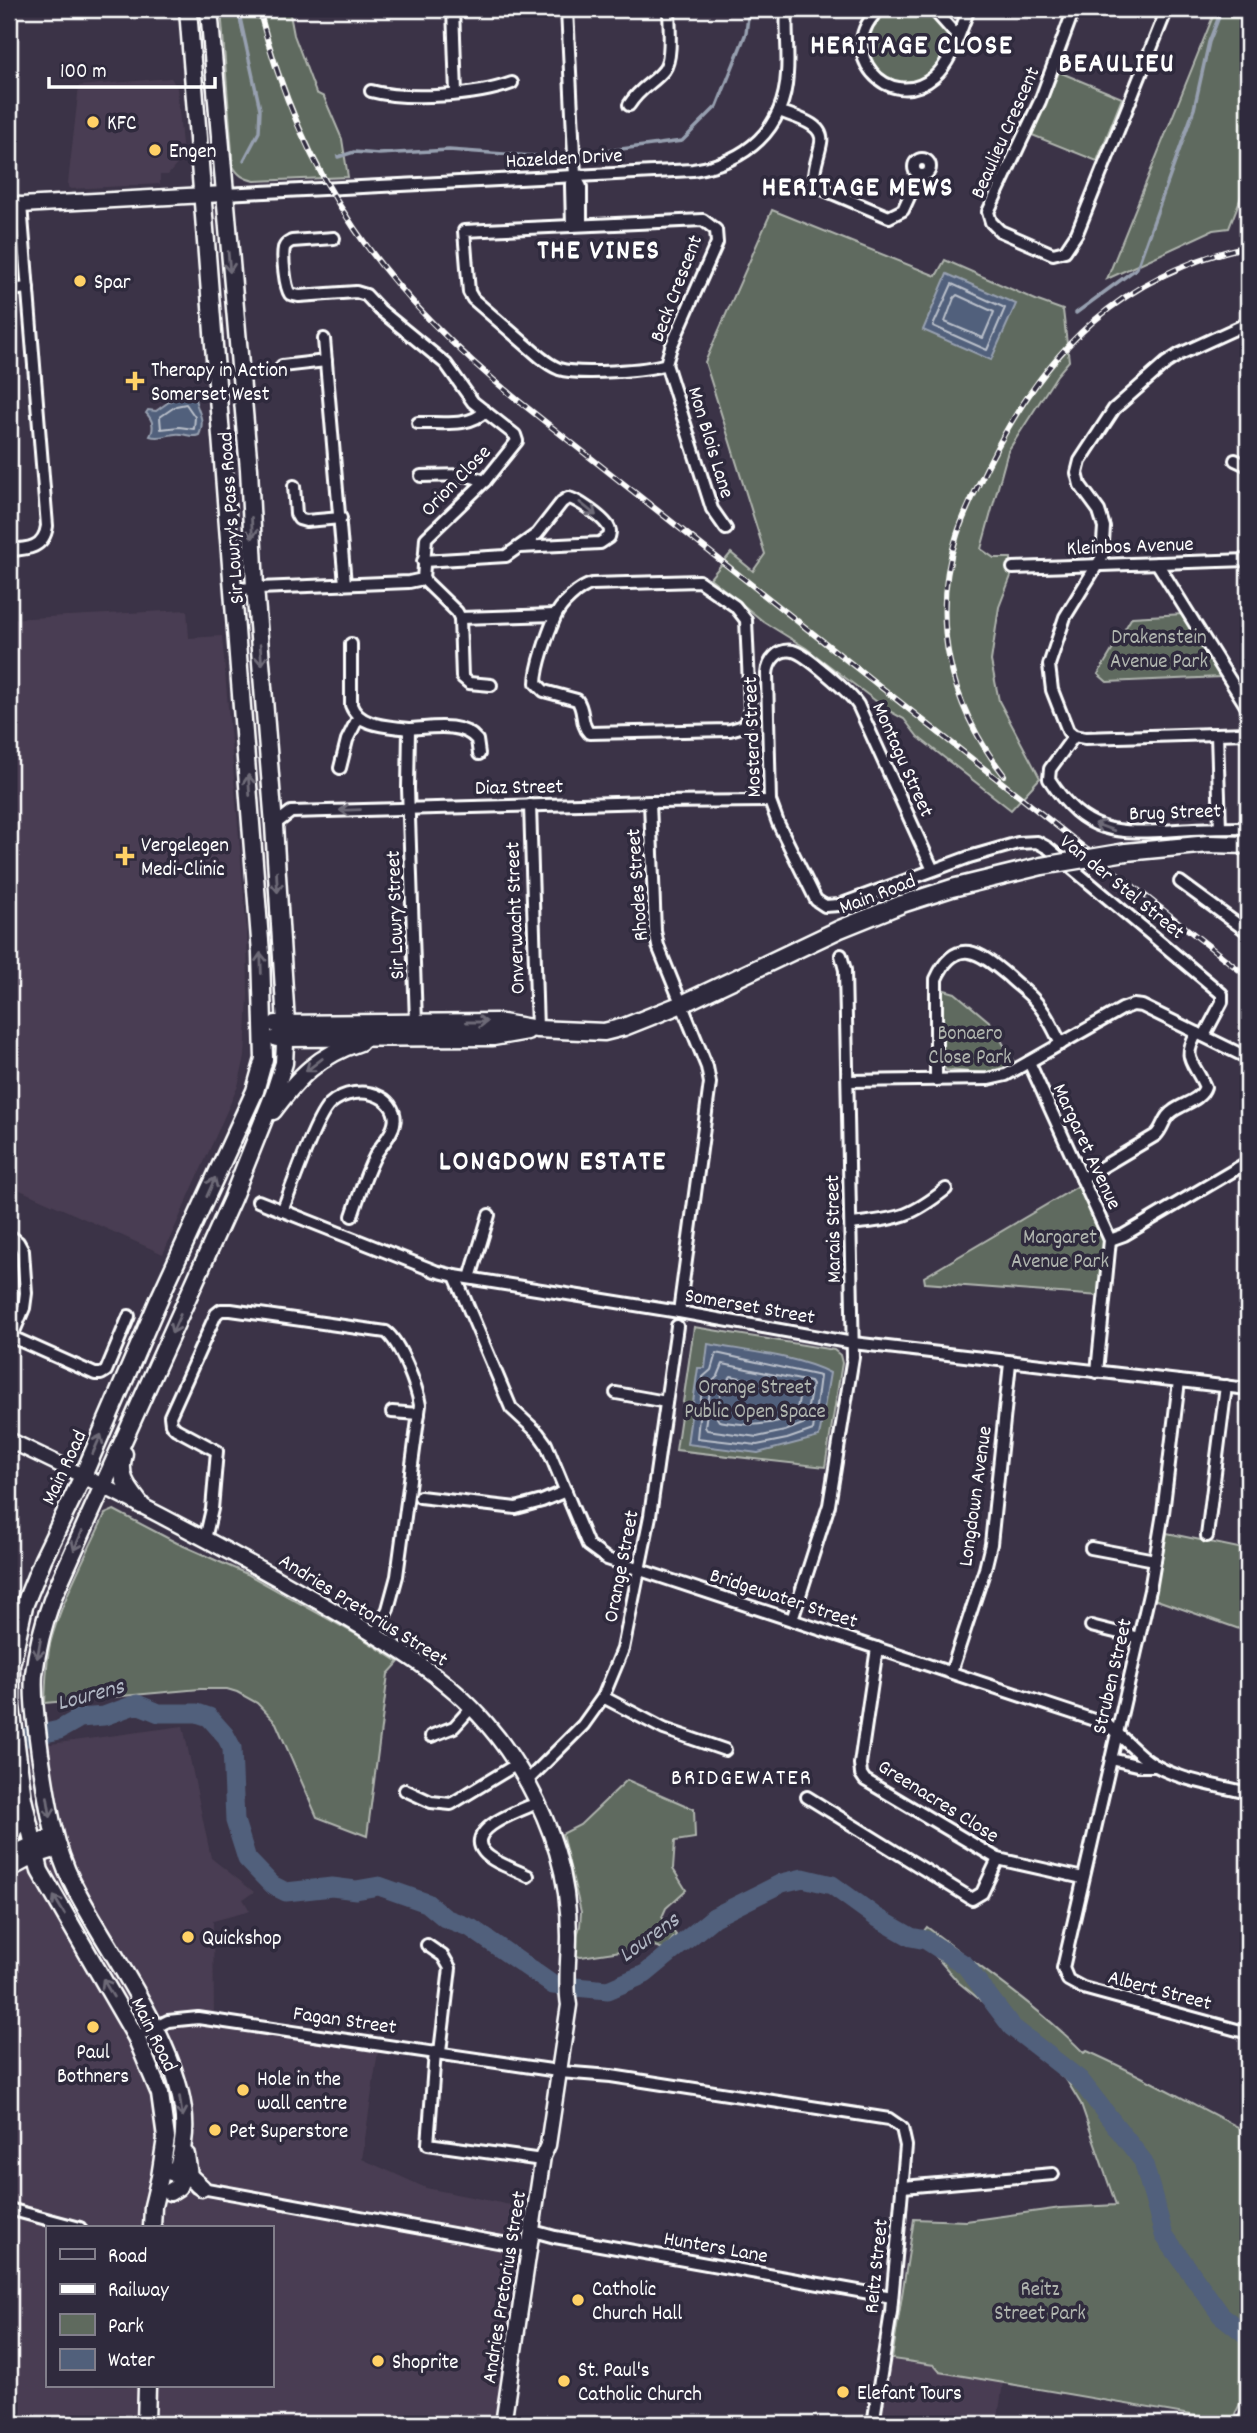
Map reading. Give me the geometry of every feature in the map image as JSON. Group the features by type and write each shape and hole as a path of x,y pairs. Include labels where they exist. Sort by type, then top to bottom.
{"main road":[{"name":"Sir Lowry's Pass Road","path":"188,9 256,866 264,1031"},
{"name":"Sir Lowry's Pass Road","path":"209,9 249,469 286,1031"},
{"name":"Main Road","path":"286,1031 416,1021 496,1022 537,1029 604,1032 624,1027 681,1004 839,929 952,888 1042,866 1126,852 1209,844 1248,845"},
{"name":"Main Road","path":"171,2181 163,2107 149,2065 136,2037 48,1886 34,1851 23,1799 12,1706 11,1665 23,1606 255,1091 264,1059 264,1031 493,1037 537,1029"},
{"name":"Main Road","path":"152,2226 184,2142 178,2086 155,2027 89,1914 56,1842 39,1746 34,1676 44,1622 53,1597 131,1428 259,1131 283,1065 286,1031"},
{"path":"259,1131 309,1068 336,1049 375,1036"},
{"path":"131,1428 121,1466 127,1488 141,1505"},
{"path":"9,1847 23,1799"},
{"path":"184,2142 186,2170 202,2188"},
{"path":"145,2424 147,2388"}],"street":[{"path":"453,9 456,93"},
{"path":"568,9 575,176 570,186 576,225"},
{"path":"629,105 636,93 666,67 669,55 668,9"},
{"name":"Hazelden Drive","path":"224,194 694,170 722,165 743,154 759,141 779,111 788,72 788,9"},
{"path":"880,9 871,17 864,30 861,41 862,55 869,70 881,81 895,88 921,86 936,76 947,60 969,9"},
{"path":"933,9 957,36"},
{"name":"Beaulieu Crescent","path":"1074,9 1041,101 988,212 991,222 1000,231 1053,254 1065,251 1077,233 1167,9"},
{"path":"371,91 404,96 489,91 512,83"},
{"path":"779,111 814,125 819,131 821,143 814,178 820,188 889,217 903,209 919,175"},
{"path":"9,550 36,546 43,540 46,531 27,288 15,205 224,194"},
{"name":"Beck Crescent","path":"703,220 716,230 717,243 675,337 666,364 619,370 562,370 550,365 473,299 468,284 464,232 703,220"},
{"name":"Orion Close","path":"334,238 292,241 286,244 286,286 290,294 364,294 446,364 473,402 515,435 517,441 485,481 429,534 425,543 422,579"},
{"path":"9,290 27,288"},
{"path":"1248,323 1166,363 1114,409 1080,461 1077,473 1080,485 1099,511 1104,527 1102,557 1065,617 1049,666 1052,690 1068,731 1074,736 1085,738 1248,733"},
{"path":"324,339 345,584"},
{"path":"282,366 326,361"},
{"name":"Mon Blois Lane","path":"666,364 712,509 726,529"},
{"path":"418,423 467,422 485,411"},
{"path":"1235,460 1248,466"},
{"path":"421,476 466,475 485,481"},
{"path":"294,486 296,514 299,519 306,521 341,518"},
{"path":"423,561 506,556 537,534 568,498 575,499 610,530 609,537 600,543 520,547"},
{"name":"Kleinbos Avenue","path":"1013,568 1248,560"},
{"path":"1157,563 1248,709"},
{"path":"232,589 409,582 422,579 460,618 462,677 469,683 491,685"},
{"path":"460,618 555,615 586,585 699,581 708,584 735,606 746,620 750,707 747,721 738,729 730,730 589,733 584,728 582,708 577,700 544,691 536,683 555,615"},
{"path":"351,644 351,705 358,718 409,729 466,730 477,740 479,754"},
{"name":"Mosterd Street","path":"792,651 781,652 775,656 767,669 770,801 811,893 825,906"},
{"name":"Montagu Street","path":"792,651 836,682 858,705 933,870"},
{"path":"340,768 347,740 358,718"},
{"name":"Sir Lowry Street","path":"409,729 416,1021"},
{"path":"1217,734 1220,828"},
{"name":"Brug Street","path":"1074,736 1050,769 1049,779 1072,808 1089,821 1109,830 1133,833 1248,828"},
{"name":"Diaz Street","path":"274,825 291,812 770,801"},
{"name":"Rhodes Street","path":"650,802 655,931 658,946 681,1004"},
{"name":"Onverwacht Street","path":"530,805 537,1029"},
{"name":"Van der Stel Street","path":"825,906 839,905 933,870 1018,843 1037,842 1048,848 1222,994 1222,1002 1200,1034"},
{"path":"1180,882 1248,932"},
{"path":"936,1080 936,979 942,966 953,956 964,952 975,952 985,957 1036,1001 1061,1044"},
{"name":"Marais Street","path":"792,1620 829,1506 853,1357 845,970 841,955"},
{"path":"679,1312 710,1083 707,1067 681,1004"},
{"path":"848,1081 988,1079 1006,1075 1133,1005 1142,1006 1248,1058"},
{"path":"1082,1179 1156,1135 1163,1128 1167,1115 1203,1093 1205,1087 1188,1055 1189,1047 1200,1034"},
{"name":"Margaret Avenue","path":"1029,1062 1110,1240 1097,1372"},
{"path":"282,1211 327,1107 348,1094 370,1093 390,1105 394,1125 364,1179 352,1216"},
{"path":"1110,1240 1124,1235 1248,1162"},
{"path":"852,1224 900,1218 923,1207 946,1189"},
{"name":"Somerset Street","path":"258,1201 435,1271 455,1276 853,1343 1248,1389"},
{"path":"470,1278 489,1215"},
{"path":"9,1236 18,1242 23,1251 26,1293 24,1308 10,1340 98,1375 106,1371 129,1315"},
{"name":"Bridgewater Street","path":"455,1276 511,1408 546,1444 588,1545 607,1559 1096,1720 1117,1732 1156,1766 1182,1776 1248,1793"},
{"path":"205,1539 213,1498 217,1451 176,1429 171,1424 170,1416 212,1320 221,1310 386,1332 396,1343 420,1405 397,1576 388,1609 375,1635"},
{"name":"Orange Street","path":"527,1781 583,1725 603,1697 623,1649 641,1570 677,1326"},
{"name":"Longdown Avenue","path":"951,1672 991,1544 1010,1363"},
{"name":"Struben Street","path":"1065,1975 1063,1968 1155,1560 1179,1381"},
{"path":"1207,1535 1226,1386"},
{"path":"617,1393 666,1402"},
{"path":"392,1412 419,1414"},
{"name":"Andries Pretorius Street","path":"9,1440 104,1485 205,1539 414,1660 472,1707 517,1764 527,1781 556,1851 564,1883 569,1948 548,2145 543,2158 503,2424"},
{"path":"420,1497 516,1508 566,1492"},
{"path":"1091,1548 1155,1560"},
{"path":"1091,1626 1139,1638"},
{"name":"Greenacres Close","path":"877,1648 860,1764 861,1774 874,1787 998,1859"},
{"path":"603,1697 664,1729 725,1750"},
{"path":"431,1736 455,1726 472,1707"},
{"path":"1111,1759 1141,1766 1156,1766"},
{"path":"405,1790 431,1802 451,1804 517,1764"},
{"path":"807,1797 972,1899 982,1893 998,1859 1083,1878"},
{"path":"528,1876 485,1853 480,1845 480,1837 486,1828 537,1803"},
{"path":"9,1870 34,1851 56,1842"},
{"path":"9,1854 34,1851"},
{"path":"427,1945 443,1956 450,1968 427,2141 543,2158"},
{"name":"Albert Street","path":"1065,1975 1083,1988 1248,2033"},
{"name":"Fagan Street","path":"136,2037 169,2021 198,2018 556,2071 611,2076 889,2119"},
{"name":"Reitz Street","path":"873,2424 892,2297 906,2138 902,2128 889,2119"},
{"path":"903,2187 1053,2174"},
{"name":"Hunters Lane","path":"171,2181 513,2245 532,2238 555,2237 892,2297"},
{"path":"9,2209 73,2226"}],"shaded area":[{"path":"171,78 177,88 183,157 168,175 160,175 160,184 70,189 68,183 79,86"},
{"name":"Vergelegen Medi-Clinic","path":"187,610 189,638 222,636 247,933 248,995 245,1057 238,1086 163,1254 9,1185 9,619"},
{"path":"183,1726 211,1858 254,1892 243,1899 250,1911 213,1921 214,2020 379,2044 362,2159 426,2188 536,2210 502,2424 9,2424 9,1823 25,1854 46,1856 29,1747"},
{"path":"884,2358 934,2365 940,2372 1003,2383 997,2424 874,2424"}],"green space":[{"path":"221,9 289,9 294,35 316,93 324,97 342,139 348,177 255,181 242,176 235,169"},
{"path":"874,9 932,9 953,34 937,72 921,84 897,87 866,67 858,52 858,39"},
{"path":"1216,9 1248,9 1248,179 1229,228 1213,230 1107,279"},
{"path":"1059,72 1122,98 1097,161 1032,135"},
{"path":"772,210 936,276 945,260 1063,310 1069,361 1008,451 981,549 994,558 1011,558 1011,576 999,607 991,661 999,701 1040,778 1011,810 918,737 904,719 889,711 806,648 764,622 710,578 731,553 753,571 765,554 705,362"},
{"name":"Drakenstein Avenue Park","path":"1183,614 1221,677 1107,682 1098,674 1132,617"},
{"name":"Bonaero Close Park","path":"941,989 955,993 991,1023 1015,1064 985,1073 946,1070 942,1064"},
{"name":"Margaret Avenue Park","path":"1080,1185 1104,1241 1100,1296 925,1283 924,1277"},
{"name":"Orange Street Public Open Space","path":"694,1327 834,1350 840,1355 842,1363 825,1467 676,1450"},
{"path":"114,1510 177,1543 247,1574 357,1635 399,1662 388,1674 367,1836 317,1817 276,1723 257,1703 237,1692 227,1689 200,1689 45,1703 48,1658 55,1627 105,1514"},
{"path":"1167,1533 1248,1550 1248,1632 1154,1599"},
{"path":"627,1780 694,1809 695,1838 675,1841 673,1869 686,1890 666,1908 662,1917 676,1935 664,1949 654,1946 581,1957 571,1955 580,1926 581,1912 562,1834 580,1825"},
{"name":"Reitz Street Park","path":"927,1927 1028,2003 1084,2053 1087,2051 1128,2070 1248,2132 1248,2388 1231,2422 940,2372 934,2365 892,2359 914,2219 966,2221 1061,2208 1116,2205 1081,2104 1067,2081 1011,2031 995,2012 958,1982 933,1953 915,1943"}],"water":[{"path":"947,274 1016,304 991,360 923,330"},
{"path":"194,393 202,424 199,435 150,436 153,427 146,413 148,410 156,411 181,395"},
{"name":"Orange Street Public Open Space","path":"708,1344 787,1358 830,1373 819,1437 758,1453 687,1444 698,1368 705,1368"}],"waterway":[{"path":"238,9 260,109 259,132 244,160"},
{"path":"583,154 682,141 717,106 746,33 749,9"},
{"path":"1076,313 1137,268 1194,109 1209,42 1222,9"},
{"path":"338,157 354,152 379,154 449,150 533,156 567,155"},
{"name":"Lourens","path":"9,1741 59,1730 80,1718 104,1716 137,1704 159,1713 197,1713 209,1717 225,1735 232,1748 235,1821 247,1859 272,1885 286,1892 332,1887 356,1890 379,1886 427,1903 445,1918 471,1928 553,1985 608,1990 645,1974 714,1917 782,1883 803,1878 832,1885 876,1917 911,1937 926,1940 965,1965 1012,2027 1080,2080 1143,2161 1164,2235 1221,2315 1248,2336"}],"railway":[{"path":"259,9 277,71 299,128 325,180 355,229 389,274 428,318 520,402 1248,977"},
{"path":"1004,775 985,748 958,691 945,630 949,567 957,535 972,498 1012,422 1036,385 1063,351 1092,322 1125,297 1162,276 1202,259 1248,246"},
{"path":"1237,2424 1248,2402"}],"place":[{"name":"KFC","path":"93,122"},
{"name":"Engen","path":"155,150"},
{"name":"Spar","path":"80,281"},
{"name":"Therapy in Action Somerset West","path":"135,381"},
{"name":"Vergelegen Medi-Clinic","path":"125,856"},
{"name":"Quickshop","path":"188,1937"},
{"name":"Paul Bothners","path":"93,2027"},
{"name":"Hole in the wall centre","path":"243,2090"},
{"name":"Pet Superstore","path":"215,2130"},
{"name":"Catholic Church Hall","path":"578,2300"},
{"name":"Shoprite","path":"378,2361"},
{"name":"St. Paul's Catholic Church","path":"564,2381"},
{"name":"Elefant Tours","path":"843,2392"}],"district":[{"name":"HERITAGE CLOSE","path":"912,43"},
{"name":"BEAULIEU","path":"1117,61"},
{"name":"HERITAGE MEWS","path":"858,185"},
{"name":"THE VINES","path":"599,248"},
{"name":"LONGDOWN ESTATE","path":"553,1159"},
{"name":"BRIDGEWATER","path":"742,1776"}]}
